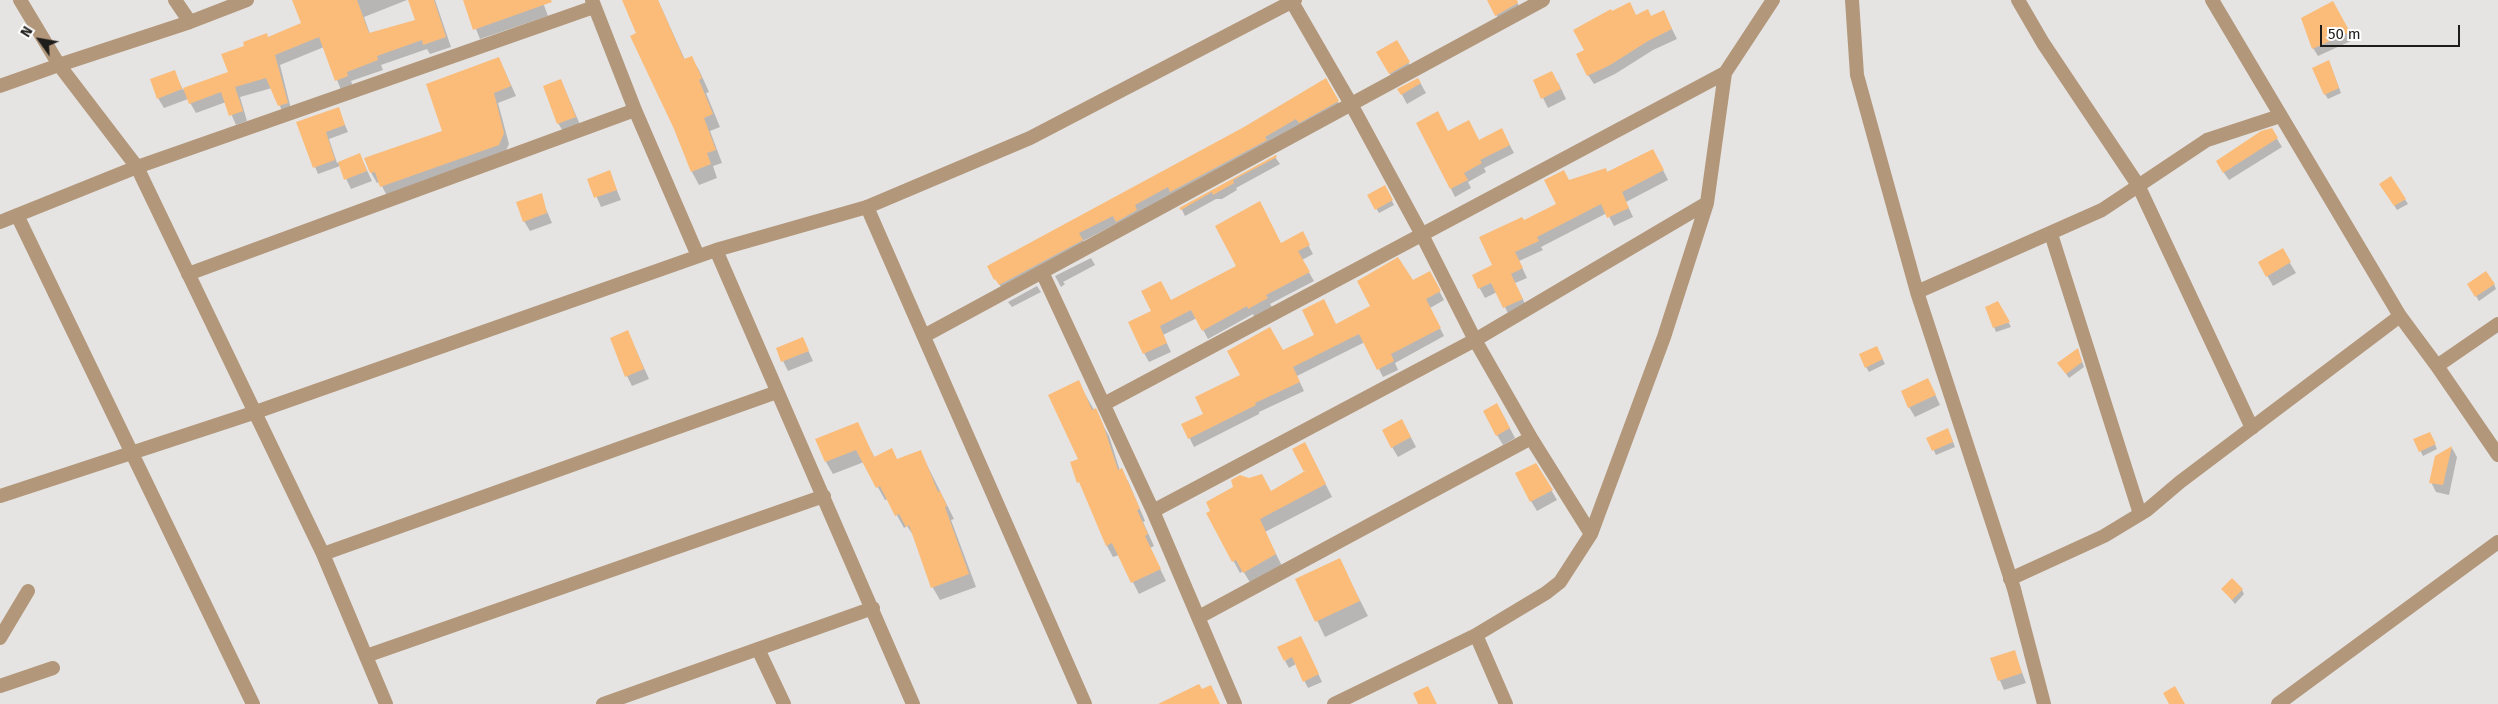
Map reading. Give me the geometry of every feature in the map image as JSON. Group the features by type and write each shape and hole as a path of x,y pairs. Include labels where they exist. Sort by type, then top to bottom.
{"street":[{"path":"20,0 58,65 137,167 323,554 386,704"},
{"path":"175,0 190,22"},
{"path":"0,86 190,22 247,0"},
{"path":"924,336 1543,0"},
{"path":"1334,704 1357,699 1476,635 1546,593 1560,582 1591,534 1664,337 1707,203 1725,73 1773,0"},
{"path":"1852,0 1858,75 1918,292 2010,579 2044,704"},
{"path":"2018,0 2078,97 2138,185 2252,428"},
{"path":"2212,0 2400,316 2498,455"},
{"path":"0,496 254,413 698,256 867,206 1030,138 1294,1 1421,233 1475,340 1531,438 1591,534"},
{"path":"0,222 137,167 593,3 635,110 698,256"},
{"path":"1104,404 1421,233 1725,73"},
{"path":"188,274 635,110"},
{"path":"1918,292 2102,210 2207,140 2280,116"},
{"path":"1153,511 1475,340 1707,203"},
{"path":"867,206 1084,704"},
{"path":"18,215 253,704"},
{"path":"2051,234 2140,514"},
{"path":"716,250 873,608 913,704"},
{"path":"1042,272 1153,511 1235,704"},
{"path":"2010,579 2104,536 2140,514 2400,316"},
{"path":"2437,366 2498,324"},
{"path":"323,554 777,392"},
{"path":"1198,617 1531,438"},
{"path":"366,656 824,496"},
{"path":"2278,704 2498,542"},
{"path":"0,638 28,591"},
{"path":"602,704 873,608"},
{"path":"1476,635 1506,704"},
{"path":"758,649 784,704"},
{"path":"0,686 53,668"}],"building":[{"path":"292,0 357,0 369,33 415,20 408,0 434,0 446,37 423,45 422,40 377,56 378,60 347,72 348,76 335,81 319,37 275,55 288,103 278,106 266,78 235,87 243,111 229,116 221,92 189,104 183,88 228,72 221,54 244,46 243,42 267,33 268,37 301,23"},
{"path":"463,0 551,0 552,2 473,30"},
{"path":"622,0 658,0 684,59 692,56 702,78 699,80 713,114 704,118 716,150 707,153 711,164 691,172 674,129 630,36 636,33"},
{"path":"1487,0 1517,0 1518,3 1495,16"},
{"path":"2333,1 2350,32 2312,49 2301,18"},
{"path":"1630,2 1636,15 1648,9 1651,16 1664,10 1672,29 1648,41 1610,65 1587,76 1576,54 1584,50 1573,30 1611,9 1612,11"},
{"path":"1397,40 1410,62 1389,74 1376,52"},
{"path":"499,57 511,86 494,93 504,133 499,145 380,187 375,172 370,173 364,158 442,131 426,84"},
{"path":"2329,60 2339,88 2324,95 2312,68"},
{"path":"175,70 182,89 157,99 150,79"},
{"path":"1552,71 1561,89 1541,99 1533,80"},
{"path":"1326,78 1339,101 1299,123 1296,119 1265,137 1267,140 1170,192 1168,187 1135,205 1137,210 1116,222 1113,216 1079,233 1083,240 999,285 994,280 987,266 1244,127"},
{"path":"1418,78 1421,83 1401,95 1397,89"},
{"path":"561,79 576,117 557,124 543,86"},
{"path":"339,107 345,125 326,132 335,160 313,168 296,122"},
{"path":"1438,111 1448,131 1469,120 1479,140 1502,128 1510,145 1480,160 1482,163 1464,173 1468,180 1450,189 1416,123"},
{"path":"2272,128 2278,138 2223,173 2216,161 2261,131"},
{"path":"1653,149 1664,170 1622,192 1629,208 1607,218 1601,204 1537,237 1539,241 1515,252 1523,268 1511,274 1523,299 1503,308 1491,283 1478,289 1472,275 1492,265 1479,237 1522,217 1524,220 1556,204 1544,180 1564,170 1569,180 1606,168 1607,172"},
{"path":"360,153 367,171 344,180 338,162"},
{"path":"1276,155 1277,157 1233,180 1234,183 1213,195 1212,192 1181,210 1179,208"},
{"path":"610,170 617,190 594,198 587,179"},
{"path":"2391,176 2406,199 2394,206 2379,184"},
{"path":"1385,185 1393,200 1375,210 1367,195"},
{"path":"542,193 547,213 523,222 516,202"},
{"path":"1260,201 1281,243 1303,231 1310,245 1298,251 1310,272 1266,295 1268,298 1248,309 1247,306 1202,331 1191,310 1160,326 1167,343 1143,354 1128,322 1151,311 1141,291 1161,281 1171,300 1236,266 1215,226"},
{"path":"2283,248 2291,262 2266,277 2258,262"},
{"path":"1398,257 1413,280 1430,271 1441,291 1426,299 1441,328 1391,354 1394,361 1377,370 1359,334 1293,367 1300,382 1255,403 1256,405 1188,439 1181,424 1203,414 1195,397 1240,375 1227,351 1270,327 1283,350 1314,335 1302,310 1324,299 1336,324 1370,306 1357,281"},
{"path":"2486,271 2495,284 2475,297 2467,284"},
{"path":"1998,301 2010,322 1993,328 1985,307"},
{"path":"628,330 644,369 625,377 610,338"},
{"path":"803,337 809,351 781,362 776,348"},
{"path":"1877,346 1883,359 1865,368 1859,354"},
{"path":"2078,348 2082,362 2066,374 2057,363"},
{"path":"1928,378 1936,395 1908,408 1901,391"},
{"path":"1079,380 1092,410 1096,408 1118,470 1122,468 1140,509 1137,510 1148,534 1145,536 1161,569 1131,583 1112,543 1106,546 1079,482 1077,483 1070,462 1078,459 1048,395"},
{"path":"1497,403 1510,428 1496,436 1483,411"},
{"path":"1402,419 1411,437 1391,448 1382,430"},
{"path":"858,422 874,457 892,448 897,459 921,450 938,492 940,491 947,506 945,507 969,574 931,588 909,525 906,527 899,514 895,516 880,486 876,488 856,450 825,462 815,439"},
{"path":"1948,428 1953,442 1932,451 1926,438"},
{"path":"2430,432 2436,444 2419,452 2413,439"},
{"path":"1305,442 1326,484 1260,519 1276,554 1243,573 1236,560 1232,562 1206,513 1210,511 1206,502 1233,487 1231,480 1240,475 1249,478 1262,474 1271,491 1304,472 1292,449"},
{"path":"2452,446 2443,485 2429,483 2435,456"},
{"path":"1536,463 1553,490 1530,502 1515,473"},
{"path":"1340,558 1360,601 1315,622 1295,579"},
{"path":"2232,578 2243,589 2232,600 2221,589"},
{"path":"1301,636 1319,674 1303,682 1292,657 1284,661 1277,647"},
{"path":"2015,650 2022,673 1998,681 1990,658"},
{"path":"1199,684 1202,689 1211,685 1220,704 1158,704"},
{"path":"1428,686 1437,704 1418,704 1413,693"},
{"path":"2175,686 2185,704 2169,704 2163,693"}]}
